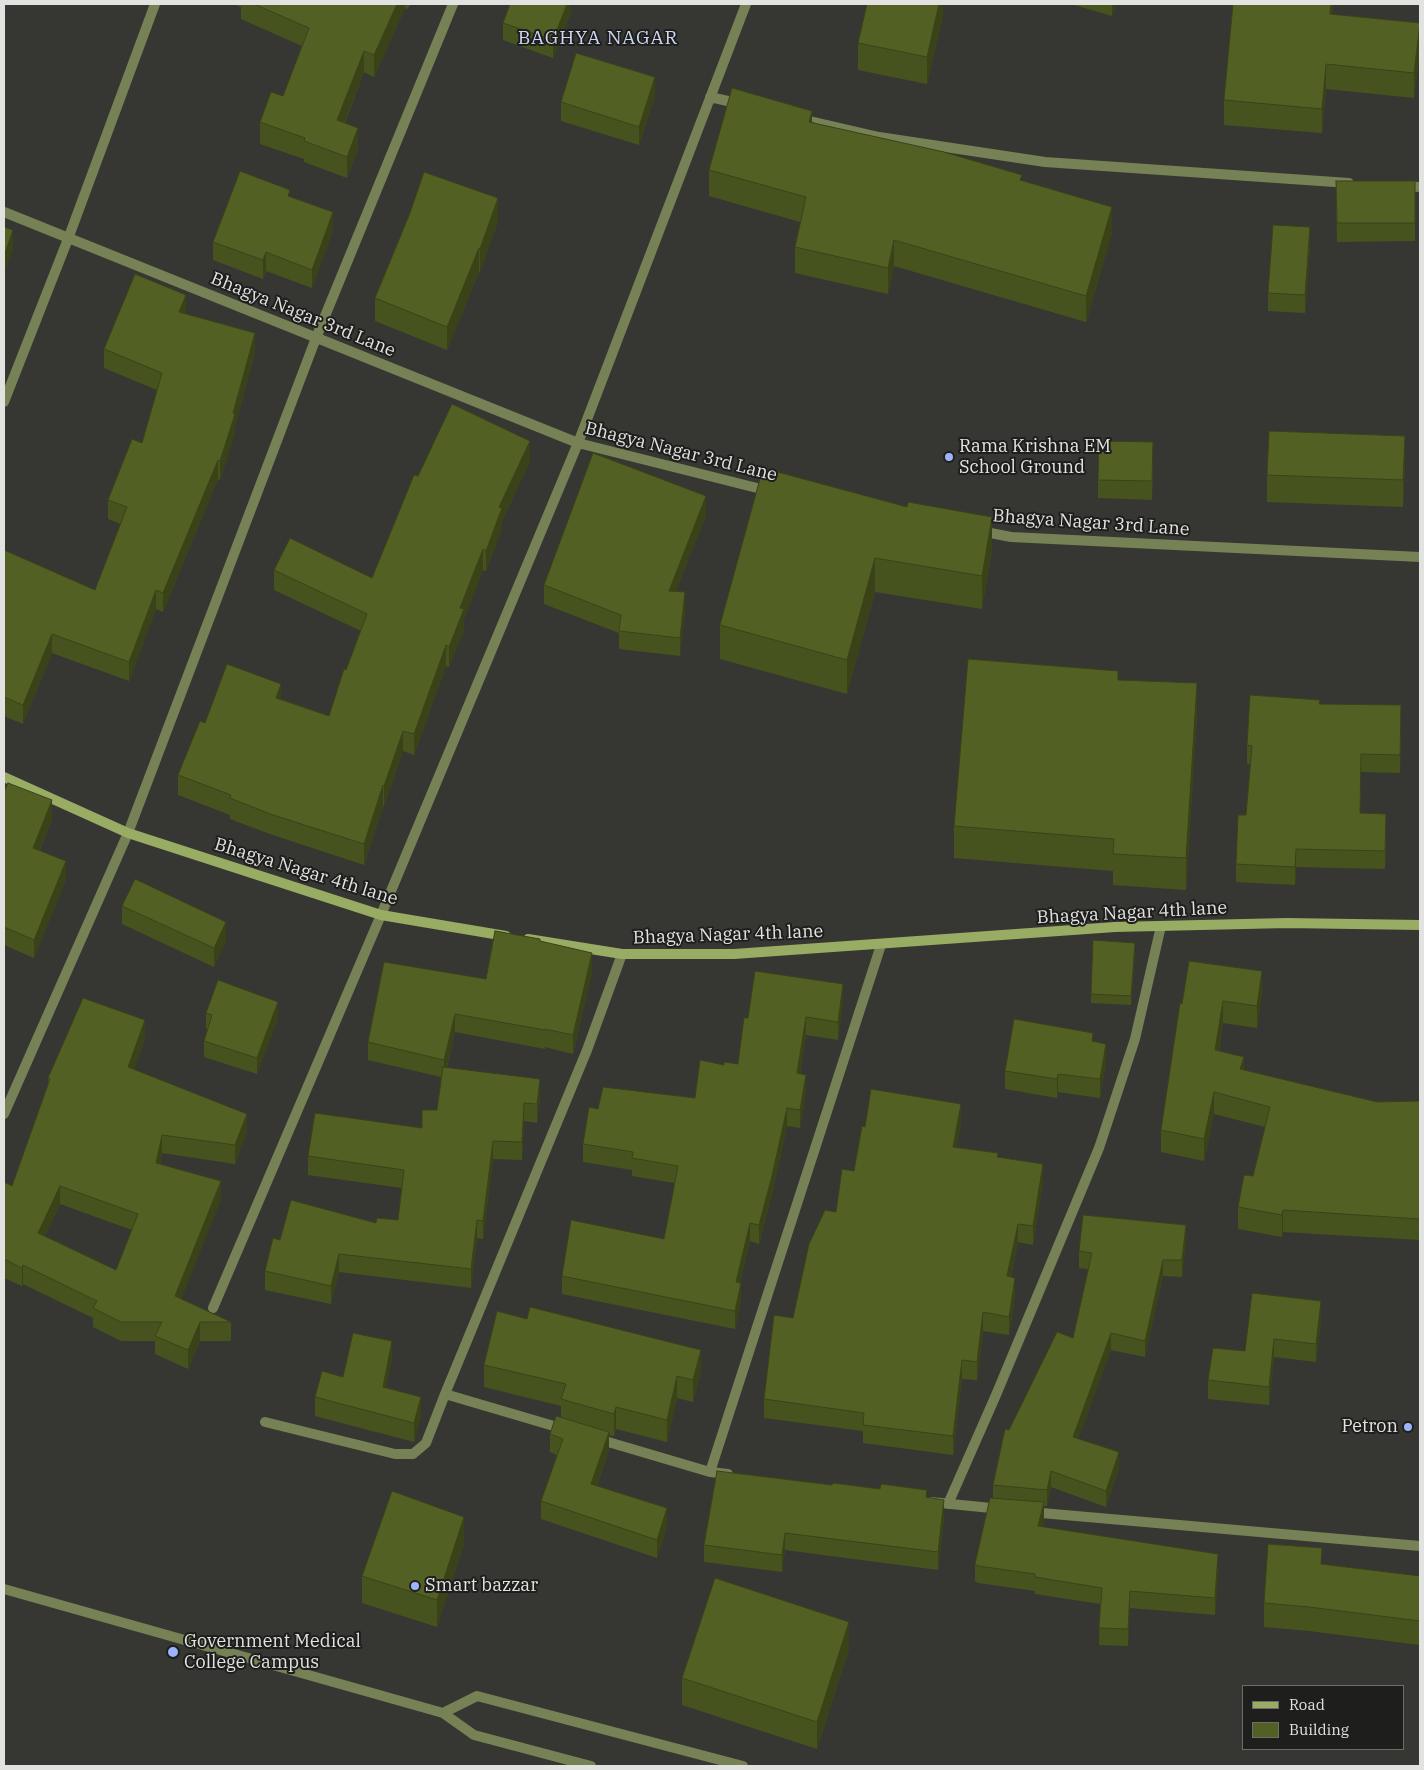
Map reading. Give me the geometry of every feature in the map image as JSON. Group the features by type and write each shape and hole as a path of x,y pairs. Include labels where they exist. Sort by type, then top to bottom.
{"main road":[{"name":"Bhagya Nagar 4th lane","path":"4,777 128,832 381,915 622,954 734,954 1115,927 1287,923 1420,925"}],"street":[{"path":"4,402 68,239 155,4"},
{"path":"4,1114 128,832 316,338 453,4"},
{"path":"213,1308 381,915 578,443 746,4"},
{"path":"710,97 748,106"},
{"path":"794,117 879,137 1044,162 1363,184"},
{"path":"1392,186 1420,188"},
{"name":"Bhagya Nagar 3rd Lane","path":"4,212 578,443 776,493"},
{"name":"Bhagya Nagar 3rd Lane","path":"972,530 1011,537 1420,557"},
{"path":"948,1504 996,1395 1099,1148 1136,1039 1161,926"},
{"path":"710,1472 881,944"},
{"path":"265,1422 395,1454 413,1454 426,1443 587,1050 622,954"},
{"path":"445,1394 710,1472 738,1476"},
{"path":"919,1500 1420,1546"},
{"path":"4,1589 443,1713 474,1734 591,1766"},
{"path":"443,1713 478,1696 743,1766"}],"building":[{"path":"254,4 397,4 374,55 364,51 337,120 358,128 347,157 304,141 305,138 260,122 271,92 283,96 309,28"},
{"path":"510,4 567,4 553,40 503,23"},
{"path":"867,4 939,4 927,57 858,43"},
{"path":"1233,4 1331,4 1330,14 1420,23 1414,73 1326,64 1322,109 1224,100"},
{"path":"576,53 655,77 639,127 561,102"},
{"path":"732,88 812,111 809,122 944,152 1022,175 1020,180 1112,207 1086,296 894,240 888,268 795,247 806,197 709,170"},
{"path":"240,171 290,190 288,196 333,212 312,270 266,252 263,260 213,242"},
{"path":"424,172 498,198 480,249 447,327 375,298 410,213"},
{"path":"1336,181 1415,181 1415,223 1337,223"},
{"path":"1273,225 1310,227 1305,295 1268,293"},
{"path":"4,227 13,230 4,256"},
{"path":"135,274 186,295 179,312 255,333 233,413 235,414 220,461 218,460 163,593 156,590 129,662 52,634 23,705 4,697 4,550 95,590 127,507 108,500 132,439 142,443 162,373 104,349"},
{"path":"452,404 530,441 499,507 502,508 486,551 483,549 460,608 464,609 449,647 446,645 414,734 403,731 364,844 270,814 230,798 231,795 178,775 200,721 205,723 227,664 281,684 276,698 329,716 344,669 346,670 367,614 274,570 290,538 372,578 414,475 418,476"},
{"path":"1269,431 1405,436 1403,480 1267,475"},
{"path":"1099,441 1153,442 1152,481 1098,480"},
{"path":"593,453 706,496 669,591 685,592 680,638 619,631 621,615 544,585"},
{"path":"763,468 907,507 908,502 992,517 982,576 875,558 847,660 720,625"},
{"path":"968,659 1118,671 1118,680 1197,683 1186,858 1113,854 1114,839 954,826"},
{"path":"1250,695 1320,700 1319,704 1401,705 1400,755 1361,754 1360,813 1386,814 1385,851 1296,849 1295,867 1236,864 1238,815 1246,815 1252,746 1247,745"},
{"path":"8,783 52,800 33,848 66,861 34,940 4,927 4,789"},
{"path":"135,879 226,922 214,948 122,906"},
{"path":"495,931 540,939 540,941 592,953 573,1035 455,1014 444,1060 368,1042 384,962 486,979"},
{"path":"1093,940 1135,943 1131,996 1091,994"},
{"path":"1189,961 1262,971 1257,1006 1223,1001 1215,1050 1244,1057 1240,1069 1377,1102 1420,1101 1420,1219 1283,1210 1282,1215 1238,1207 1244,1175 1253,1176 1270,1107 1214,1092 1204,1139 1161,1130 1180,1003 1182,1004"},
{"path":"755,971 843,984 838,1022 806,1017 797,1073 806,1075 800,1110 787,1108 759,1225 750,1223 736,1282 741,1283 735,1311 562,1276 571,1220 664,1239 678,1166 632,1158 633,1152 583,1144 589,1107 598,1109 603,1087 695,1098 700,1060 724,1065 724,1062 738,1064 744,1018 748,1018"},
{"path":"218,980 278,1002 257,1058 204,1041 212,1015 206,1013"},
{"path":"83,998 145,1020 128,1067 247,1114 235,1145 162,1135 156,1163 221,1181 175,1296 231,1322 200,1322 188,1350 155,1336 162,1322 121,1322 93,1308 97,1301 23,1265 22,1268 4,1259 4,1182 12,1186 50,1079 48,1078","holes":["60,1186 138,1214 116,1270 38,1233"]},
{"path":"1014,1019 1093,1033 1092,1041 1106,1044 1100,1079 1058,1074 1057,1079 1005,1071"},
{"path":"443,1067 540,1079 537,1104 524,1103 522,1142 493,1141 483,1221 477,1220 471,1269 339,1254 331,1286 265,1271 273,1238 280,1240 291,1200 376,1223 377,1218 398,1220 404,1170 308,1156 315,1113 422,1128 422,1110 437,1110"},
{"path":"871,1089 961,1104 953,1147 998,1153 997,1157 1043,1164 1033,1226 1018,1224 1007,1276 1015,1278 1009,1317 983,1312 977,1362 962,1360 953,1436 863,1425 864,1413 764,1399 774,1315 793,1318 809,1244 825,1210 836,1212 842,1169 854,1171 862,1126 865,1127"},
{"path":"1083,1215 1186,1225 1182,1260 1163,1260 1145,1341 1111,1333 1073,1437 1119,1452 1106,1491 1051,1471 1047,1490 993,1485 1005,1429 1009,1430 1057,1332 1073,1338 1092,1253 1079,1251"},
{"path":"1252,1293 1321,1301 1316,1344 1274,1339 1269,1387 1208,1380 1213,1348 1245,1351"},
{"path":"530,1307 701,1350 693,1380 677,1376 667,1420 616,1407 614,1414 561,1399 566,1384 484,1365 497,1311 527,1319"},
{"path":"353,1333 392,1341 383,1387 421,1397 414,1423 315,1397 322,1371 343,1377"},
{"path":"556,1416 609,1432 591,1484 667,1508 657,1540 541,1501 563,1439 550,1434"},
{"path":"717,1471 832,1485 833,1483 880,1489 881,1484 927,1490 926,1497 944,1500 938,1552 785,1533 782,1555 704,1545"},
{"path":"392,1491 464,1517 437,1600 362,1576"},
{"path":"990,1498 1044,1502 1038,1526 1218,1554 1215,1598 1130,1591 1128,1629 1099,1628 1102,1588 1035,1577 1035,1574 975,1564"},
{"path":"1268,1544 1322,1548 1321,1564 1420,1576 1420,1621 1264,1603"},
{"path":"715,1578 849,1622 817,1722 682,1678"}],"place":[{"name":"Rama Krishna EM School Ground","path":"949,457"},
{"name":"Petron","path":"1408,1427"},
{"name":"Smart bazzar","path":"415,1586"},
{"name":"Government Medical College Campus","path":"173,1652"}],"district":[{"name":"BAGHYA NAGAR","path":"598,39"}]}
